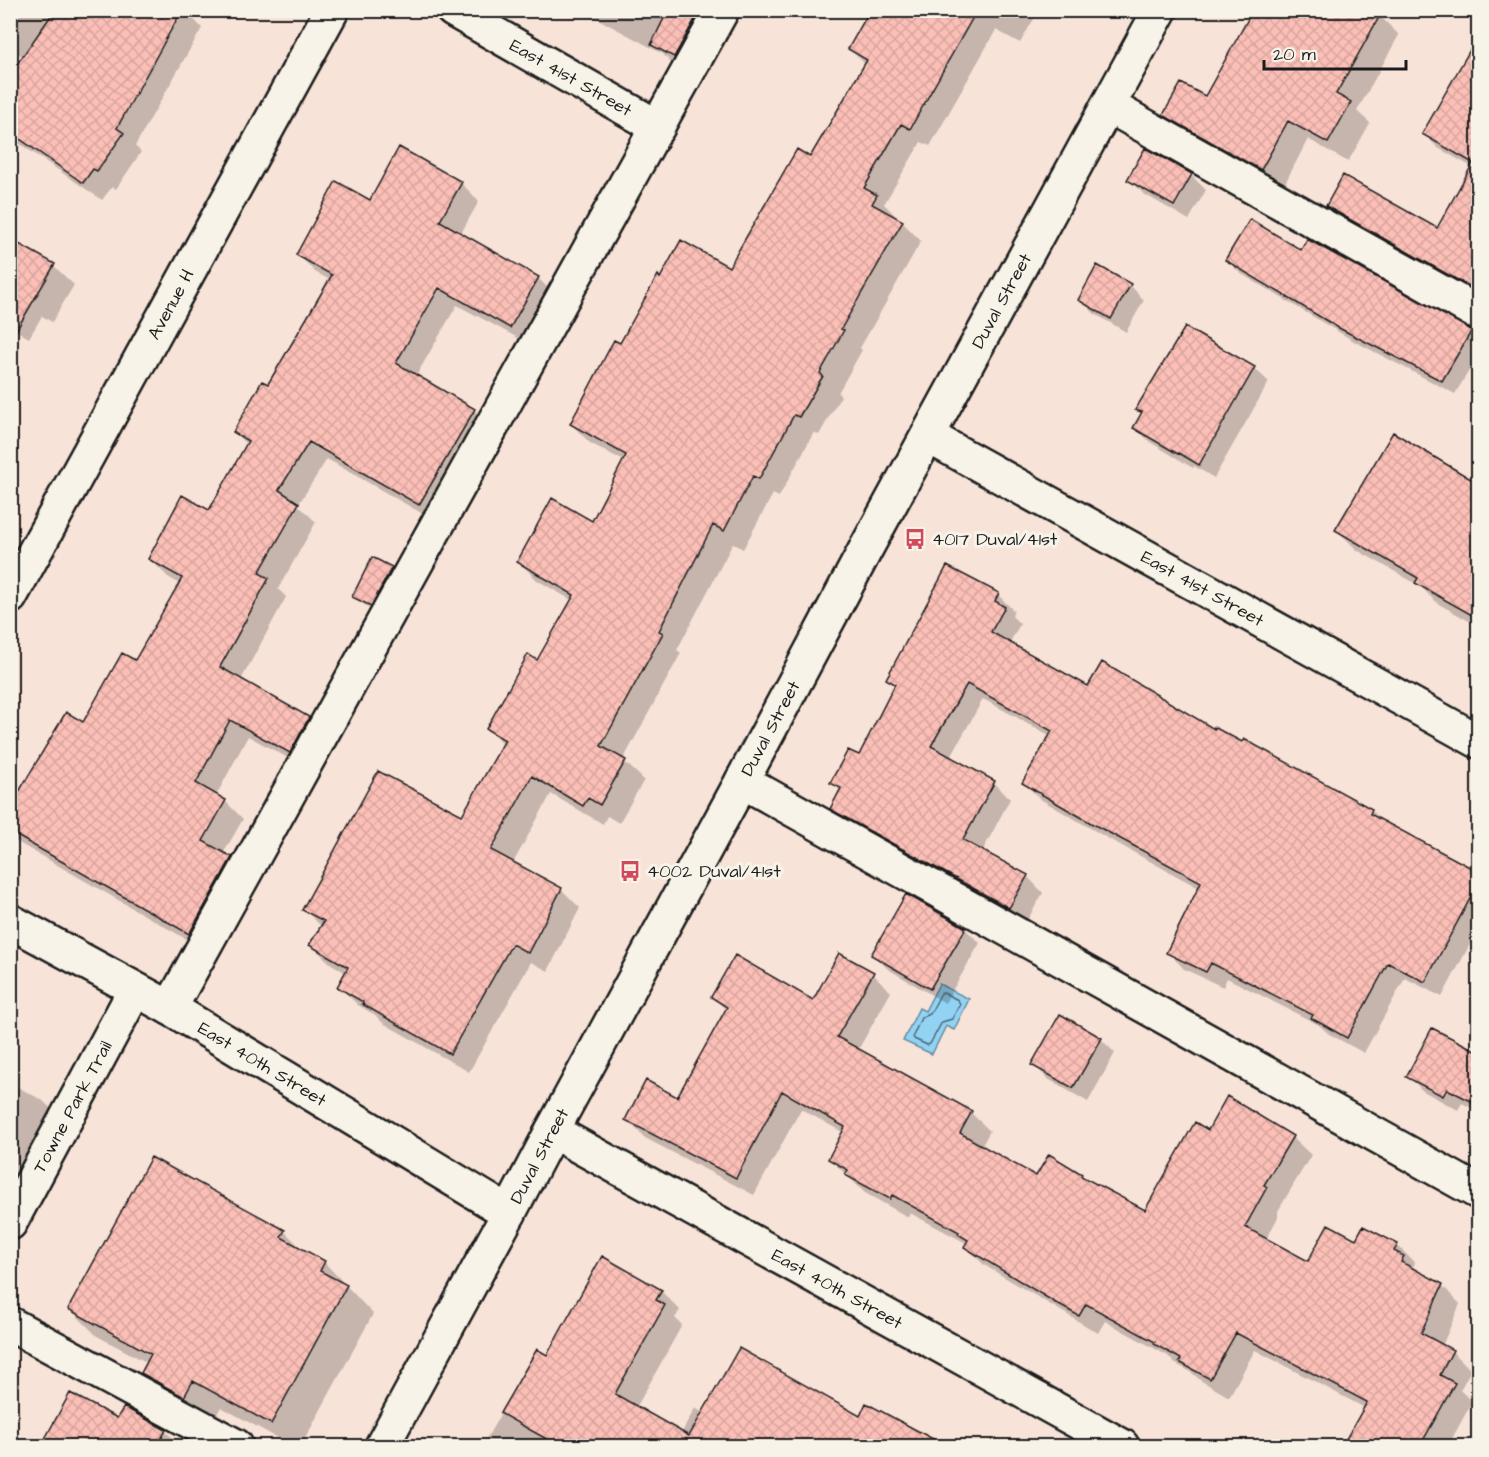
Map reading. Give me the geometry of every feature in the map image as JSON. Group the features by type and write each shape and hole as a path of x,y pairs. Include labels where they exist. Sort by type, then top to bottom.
{"street":[{"name":"Avenue H","path":"10,597 332,10"},
{"name":"East 41st Street","path":"453,10 658,127"},
{"path":"170,1008 722,10"},
{"name":"Duval Street","path":"382,1446 927,436 1160,10"},
{"path":"1108,106 1479,313"},
{"name":"East 41st Street","path":"927,436 1479,741"},
{"path":"742,781 1479,1192"},
{"name":"East 40th Street","path":"10,921 170,1008 509,1213"},
{"name":"Towne Park Trail","path":"10,1223 135,990"},
{"name":"East 40th Street","path":"552,1131 1122,1446"},
{"path":"10,1324 236,1446"}],"water":[{"path":"939,984 969,999 954,1030 946,1026 932,1054 903,1041 919,1008 925,1011"}],"building":[{"path":"55,10 182,10 117,128 124,133 97,171 93,169 83,183 10,132 10,74"},
{"path":"668,10 700,10 674,57 651,45"},
{"path":"870,10 977,10 910,129 901,124 864,188 877,195 872,204 903,221 841,329 844,330 820,373 823,376 799,417 794,415 759,479 753,476 724,531 713,525 659,631 663,633 601,746 626,760 600,805 588,798 583,806 532,776 491,850 562,888 528,953 512,944 450,1054 362,1004 363,1002 337,987 348,967 309,945 324,921 302,910 378,771 462,815 505,740 486,729 528,654 537,660 574,595 517,562 552,498 592,521 626,455 570,424 614,340 620,343 658,275 660,278 681,240 729,267 797,149 810,157 867,60 848,49"},
{"path":"1253,10 1383,10 1336,94 1351,102 1328,143 1288,121 1261,170 1163,115 1181,83 1205,96"},
{"path":"1479,34 1479,292 1326,206 1343,175 1437,228 1473,163 1422,134"},
{"path":"399,147 462,182 440,221 539,277 510,328 439,288 396,363 475,409 419,505 309,442 279,490 299,503 259,573 269,578 220,667 309,717 290,753 230,720 196,783 226,800 203,841 232,857 189,934 10,832 10,807 66,712 83,722 122,653 135,660 182,578 148,559 182,495 209,510 248,441 233,432 262,381 268,384 332,275 296,255 336,181 370,200"},
{"path":"1145,148 1192,174 1174,206 1127,180"},
{"path":"1250,219 1301,250 1307,239 1472,330 1442,381 1337,327 1225,260"},
{"path":"10,239 55,264 10,341"},
{"path":"1097,265 1131,284 1111,319 1078,300"},
{"path":"1185,327 1255,367 1199,465 1133,428 1142,412 1135,410"},
{"path":"1393,432 1479,484 1479,619 1415,583 1418,578 1335,530"},
{"path":"372,557 392,567 371,606 352,597"},
{"path":"947,566 999,593 995,601 1005,607 991,632 1088,686 1102,662 1214,729 1214,727 1242,742 1244,739 1372,809 1370,814 1479,872 1479,882 1425,982 1388,963 1347,1038 1311,1018 1313,1015 1211,963 1206,972 1166,953 1201,882 1022,783 1052,731 967,684 931,746 995,781 963,840 1028,875 1009,908 830,809 841,788 830,783 848,750 859,755 895,684 886,679"},
{"path":"906,894 966,928 930,989 871,955"},
{"path":"839,953 874,972 837,1037 972,1111 960,1133 1036,1176 1049,1154 1082,1174 1081,1176 1145,1210 1195,1122 1208,1130 1227,1096 1293,1136 1264,1185 1267,1187 1245,1227 1308,1261 1328,1224 1356,1239 1363,1226 1398,1244 1394,1251 1404,1256 1401,1262 1443,1284 1421,1333 1453,1350 1440,1375 1455,1383 1420,1446 1342,1446 1367,1402 1236,1333 1210,1379 1179,1362 1181,1359 1154,1344 1155,1342 1086,1304 1079,1316 1059,1305 964,1247 968,1240 958,1234 959,1232 892,1195 890,1199 845,1175 848,1170 828,1159 845,1127 782,1091 736,1178 625,1120 646,1080 677,1097 727,1007 711,997 735,955 813,1000"},
{"path":"1060,1014 1102,1038 1073,1088 1031,1065"},
{"path":"1432,1028 1479,1052 1479,1105 1447,1089 1443,1096 1406,1077"},
{"path":"151,1157 285,1230 281,1237 325,1261 320,1271 347,1285 271,1424 193,1381 184,1397 141,1373 151,1354 68,1309"},
{"path":"602,1256 662,1290 656,1300 665,1305 615,1394 689,1436 739,1348 860,1416 866,1403 946,1446 559,1446 500,1413 537,1349 547,1355"},
{"path":"70,1393 117,1418 124,1407 166,1430 160,1441 170,1446 41,1446"}],"place":[{"name":"4017 Duval/41st","path":"915,539"},
{"name":"4002 Duval/41st","path":"630,871"}]}
